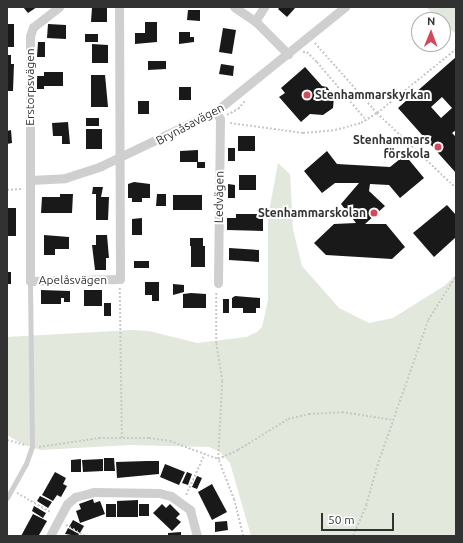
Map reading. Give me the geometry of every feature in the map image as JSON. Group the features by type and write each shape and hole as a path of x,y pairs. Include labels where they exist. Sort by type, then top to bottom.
{"street":[{"name":"Erstorpsvägen","path":"30,184 30,36 33,27 59,7"},
{"path":"119,7 121,158"},
{"path":"234,7 255,20 288,54"},
{"path":"255,20 264,7"},
{"name":"Brynåsavägen","path":"30,184 65,178 121,158 218,115 345,7"},
{"name":"Ledvägen","path":"218,115 218,283"},
{"name":"Apelåsvägen","path":"30,184 30,281 120,278 121,158"},
{"path":"50,536 67,504 84,493 159,493 182,502 190,510 197,536"}],"lane":[{"path":"7,498 26,464 32,447 30,281"}],"path":[{"path":"309,38 377,113 456,188"},
{"path":"298,47 317,62 366,120"},
{"path":"218,115 224,123 296,133 335,130 366,120 377,113 456,49"},
{"path":"7,190 30,184"},
{"path":"353,536 366,505 393,420 403,398 428,320 456,276"},
{"path":"120,278 122,438"},
{"path":"218,283 216,289 216,342 222,381 218,459 234,500 243,536"},
{"path":"218,459 238,450 288,419 309,414 342,412 393,420"},
{"path":"7,440 32,447 48,447 99,438 170,441 206,453 218,459"},
{"path":"182,502 206,453"},
{"path":"12,490 56,516 58,521 85,536"}],"shaded area":[{"path":"426,7 456,7 456,33 451,30 451,12 431,12"},
{"path":"278,163 290,174 293,229 302,266 339,308 369,323 393,318 444,286 456,275 456,536 251,536 230,463 220,452 209,447 130,445 41,450 24,445 7,435 7,337 131,330 149,331 197,343 246,337 257,332 262,327 268,300 268,217"}],"building":[{"path":"23,7 37,7 28,13"},
{"path":"92,7 107,7 107,22 91,22"},
{"path":"280,7 296,7 287,17 278,9"},
{"path":"188,10 200,10 200,21 187,20"},
{"path":"145,22 157,22 157,42 135,44 135,33 145,33"},
{"path":"7,24 14,24 14,47 7,47"},
{"path":"48,24 66,25 66,39 47,38"},
{"path":"223,28 236,30 232,54 219,52"},
{"path":"179,32 190,32 190,37 194,37 194,42 179,44"},
{"path":"85,34 98,34 98,42 85,42"},
{"path":"38,42 45,42 45,57 37,57"},
{"path":"92,44 108,45 108,63 92,63"},
{"path":"7,55 11,55 11,64 14,64 13,91 7,91"},
{"name":"Stenhammars förskola","path":"456,57 456,130 452,133 456,137 456,173 398,108","holes":["442,97 452,108 441,118 431,107"]},
{"path":"148,61 166,61 166,69 148,70"},
{"path":"221,64 234,66 233,76 219,74"},
{"name":"Stenhammarskyrkan","path":"305,67 322,86 327,87 334,97 333,108 323,115 310,114 301,122 279,97 285,93 281,88"},
{"path":"44,72 63,72 63,86 44,86 44,89 37,89 37,76 44,76"},
{"path":"91,75 105,75 108,107 91,107"},
{"path":"179,87 191,87 191,100 179,100"},
{"path":"138,101 149,101 149,114 138,114"},
{"path":"86,118 99,118 99,126 86,126"},
{"path":"68,122 70,144 62,144 62,136 53,136 52,123"},
{"path":"86,129 102,129 102,149 86,149"},
{"path":"11,130 12,143 7,144 7,131"},
{"path":"238,136 255,136 255,151 238,151"},
{"path":"228,148 235,148 235,161 228,161"},
{"path":"198,150 198,162 180,162 180,151"},
{"path":"327,151 337,164 390,167 405,155 424,178 400,198 389,185 370,184 369,191 385,206 365,224 386,224 405,247 392,259 326,255 314,243 334,224 356,223 341,204 359,183 335,183 322,193 304,171"},
{"path":"197,162 205,162 205,168 197,168"},
{"path":"239,175 256,175 256,190 239,190"},
{"path":"134,182 150,184 150,198 142,198 142,202 132,202 132,198 128,198 128,184"},
{"path":"228,184 235,185 235,198 228,198"},
{"path":"93,187 103,187 101,197 109,197 108,220 96,220 96,194 92,194"},
{"path":"60,194 73,194 72,213 41,213 42,197 60,197"},
{"path":"157,194 166,194 166,206 156,206"},
{"path":"173,195 202,195 202,210 173,210"},
{"path":"447,205 456,215 456,237 434,257 413,233"},
{"path":"7,208 16,208 16,236 7,236"},
{"path":"236,214 263,214 263,231 227,230 227,218 236,218"},
{"path":"142,218 142,235 132,235 132,219"},
{"path":"44,235 69,237 69,249 55,249 55,255 44,255"},
{"path":"96,235 107,235 109,258 106,258 106,270 95,270 92,245 96,245"},
{"path":"190,238 203,238 203,246 190,246"},
{"path":"191,246 205,246 205,267 191,267"},
{"path":"229,248 259,250 259,262 229,260"},
{"path":"134,261 149,261 149,268 134,268"},
{"path":"7,272 11,272 11,284 7,284"},
{"path":"145,282 159,282 159,301 152,301 152,295 145,295"},
{"path":"173,284 184,285 184,292 173,295"},
{"path":"41,290 70,291 70,302 64,302 64,298 61,298 61,304 41,304"},
{"path":"84,290 102,290 102,306 84,306"},
{"path":"183,294 206,294 206,308 183,308"},
{"path":"235,296 260,298 260,308 256,308 256,313 243,313 243,308 232,308 232,298"},
{"path":"223,299 229,299 229,313 223,313"},
{"path":"104,303 111,303 111,316 104,316"},
{"path":"104,458 114,458 115,471 104,471"},
{"path":"81,459 81,472 71,472 71,460"},
{"path":"103,459 103,471 83,472 82,460"},
{"path":"159,461 159,474 117,478 116,462"},
{"path":"165,464 185,472 179,485 160,477"},
{"path":"55,472 66,478 63,484 67,486 61,497 57,495 53,501 42,495"},
{"path":"187,472 192,474 188,485 182,483"},
{"path":"197,476 202,478 197,489 192,487"},
{"path":"212,484 227,512 212,520 198,492"},
{"path":"40,496 52,502 48,508 37,501"},
{"path":"93,499 94,503 100,501 105,514 80,523 76,511 81,509 79,504"},
{"path":"138,500 138,517 117,517 117,501"},
{"path":"106,504 116,504 116,517 106,517"},
{"path":"139,504 149,504 149,516 139,516"},
{"path":"162,504 166,508 170,504 180,514 176,518 181,522 172,531 153,513"},
{"path":"34,506 46,513 43,518 32,511"},
{"path":"33,514 47,521 39,535 21,536"},
{"path":"73,520 84,526 80,533 69,527"},
{"path":"227,521 228,530 215,532 215,522"},
{"path":"68,528 79,534 78,536 65,534"},
{"path":"181,532 181,536 168,536 168,533"}],"place":[{"name":"Stenhammarskyrkan","path":"307,95"},
{"name":"Stenhammars förskola","path":"438,147"},
{"name":"Stenhammarskolan","path":"374,213"}]}
